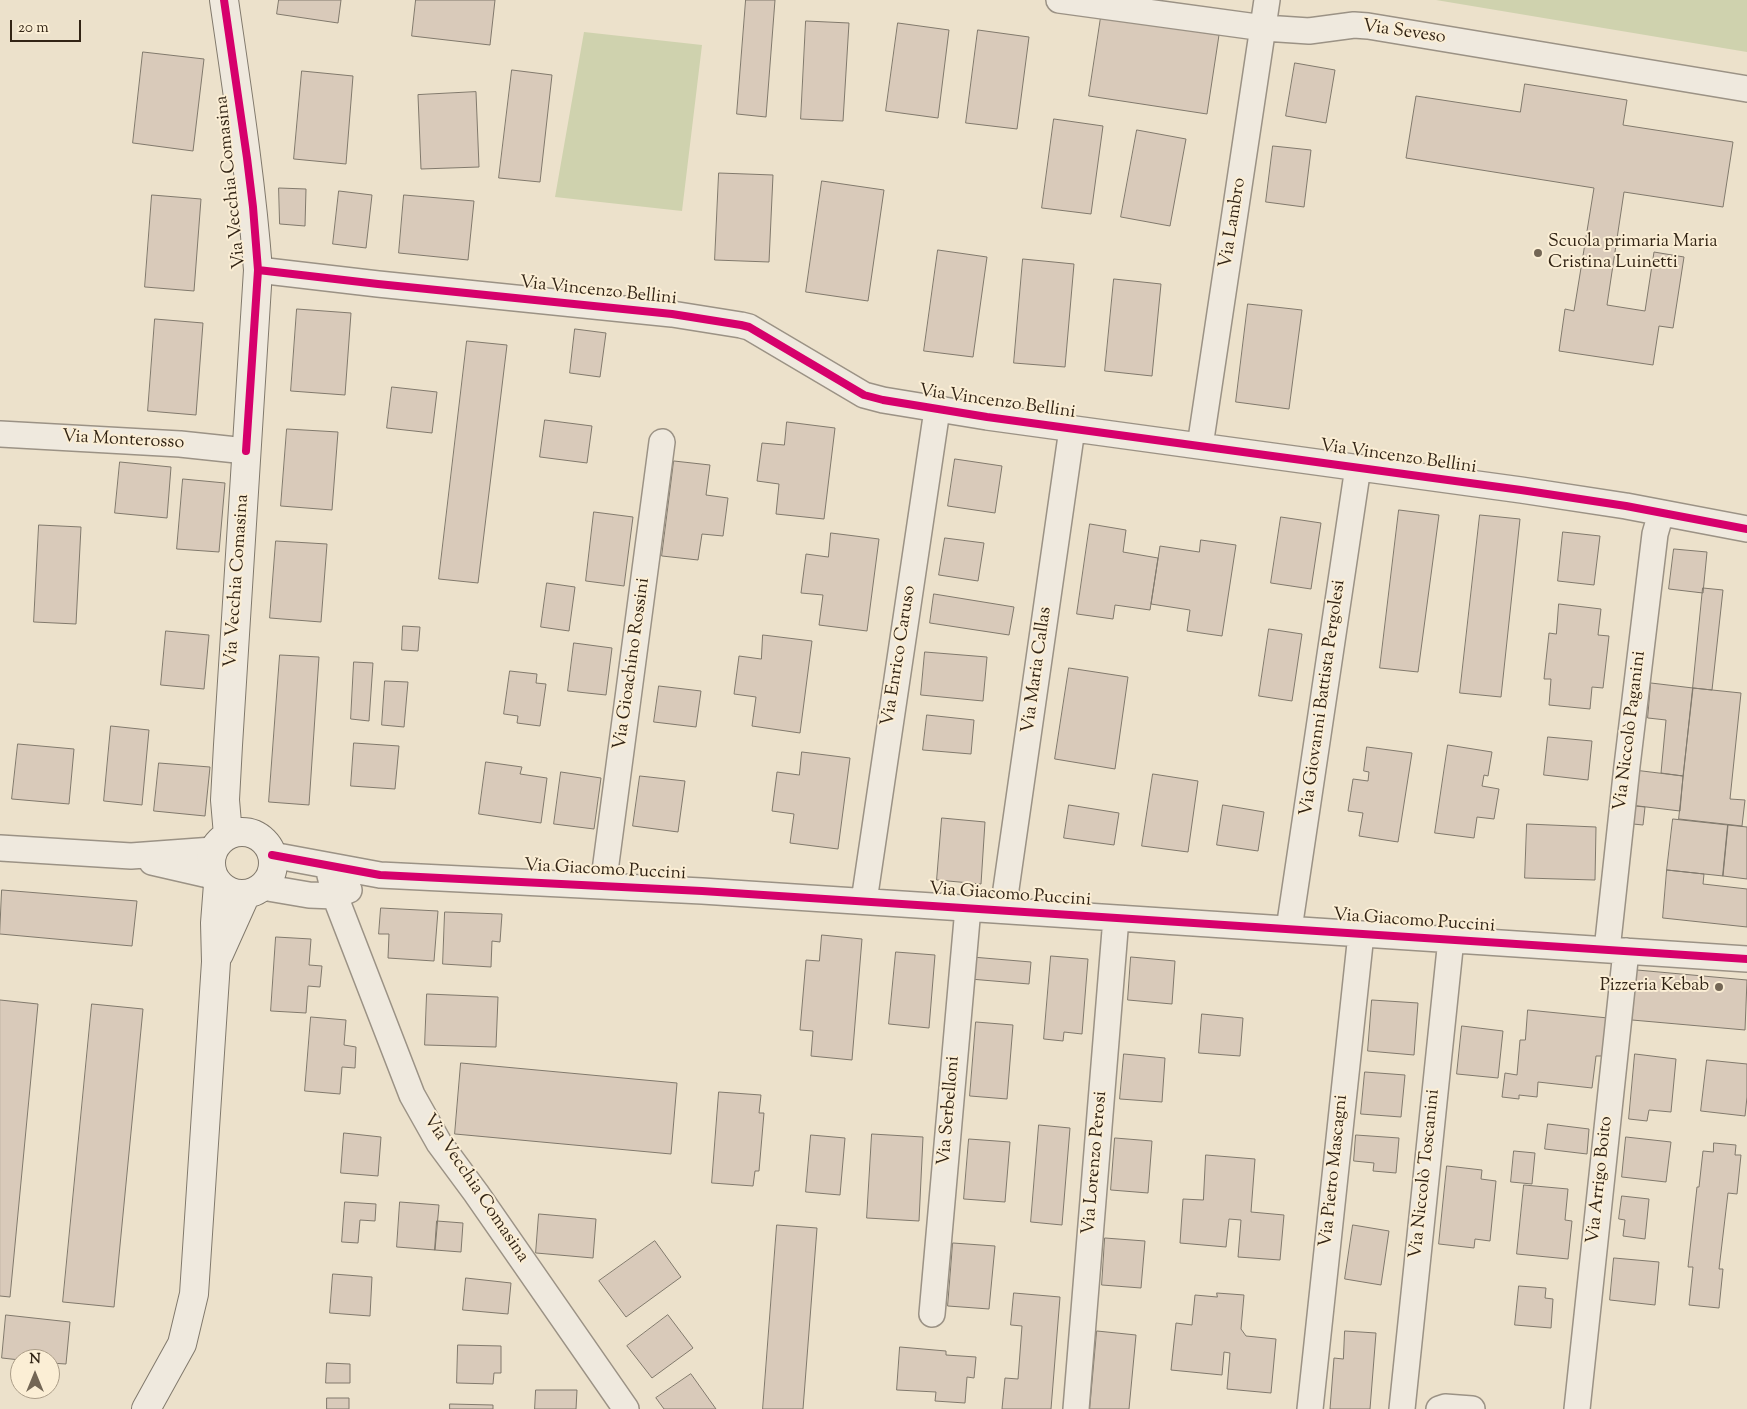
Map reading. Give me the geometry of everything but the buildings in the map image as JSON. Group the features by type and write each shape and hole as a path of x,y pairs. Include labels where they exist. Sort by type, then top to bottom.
{"street":[{"name":"Via Vecchia Comasina","path":"146,1409 182,1344 194,1294 216,962 215,923 225,856 228,744 258,270 250,178 224,0"},
{"name":"Via Seveso","path":"1059,0 1264,28 1310,31 1354,25 1368,26 1747,89"},
{"name":"Via Lambro","path":"1200,446 1267,0"},
{"name":"Via Vincenzo Bellini","path":"258,270 672,314 741,325 749,327 864,395 883,400 938,410 1072,429 1569,497 1747,528"},
{"name":"Via Enrico Caruso","path":"864,901 938,410"},
{"name":"Via Maria Callas","path":"1003,910 1072,429"},
{"name":"Via Monterosso","path":"0,434 180,444 246,452"},
{"name":"Via Gioachino Rossini","path":"604,886 662,442"},
{"name":"Via Giovanni Battista Pergolesi","path":"1289,929 1358,467"},
{"name":"Via Niccolò Paganini","path":"1616,950 1648,589 1655,534 1661,513"},
{"path":"0,848 131,856 225,856 261,839 268,846 272,855 273,866 270,876 254,890 236,894 226,891 225,856"},
{"name":"Via Giacomo Puccini","path":"272,855 328,867 380,875 864,901 1747,959"},
{"name":"Via Vecchia Comasina","path":"328,867 335,896 412,1095 439,1142 626,1409"},
{"name":"Via Giacomo Puccini","path":"254,890 335,896 380,875"},
{"name":"Via Vecchia Comasina","path":"216,962 254,890"},
{"name":"Via Serbelloni","path":"932,1314 968,908"},
{"name":"Via Lorenzo Perosi","path":"1076,1409 1116,918"},
{"name":"Via Pietro Mascagni","path":"1310,1409 1361,934"},
{"name":"Via Niccolò Toscanini","path":"1402,1409 1451,939"},
{"name":"Via Arrigo Boito","path":"1577,1409 1616,950"},
{"path":"1439,1409 1445,1407 1472,1409"}],"green space":[{"path":"1436,0 1747,0 1747,52"},
{"path":"584,32 702,45 682,211 555,197"}],"cycle path":[{"path":"224,0 247,158 258,270 246,451"},
{"path":"258,270 672,314 741,325 749,327 864,395 883,400 987,417 1521,490 1626,506 1747,529"},
{"path":"272,855 380,875 702,891 1747,959"}],"place":[{"name":"Scuola primaria Maria Cristina Luinetti","path":"1538,253"},
{"name":"Pizzeria Kebab","path":"1719,987"}]}
